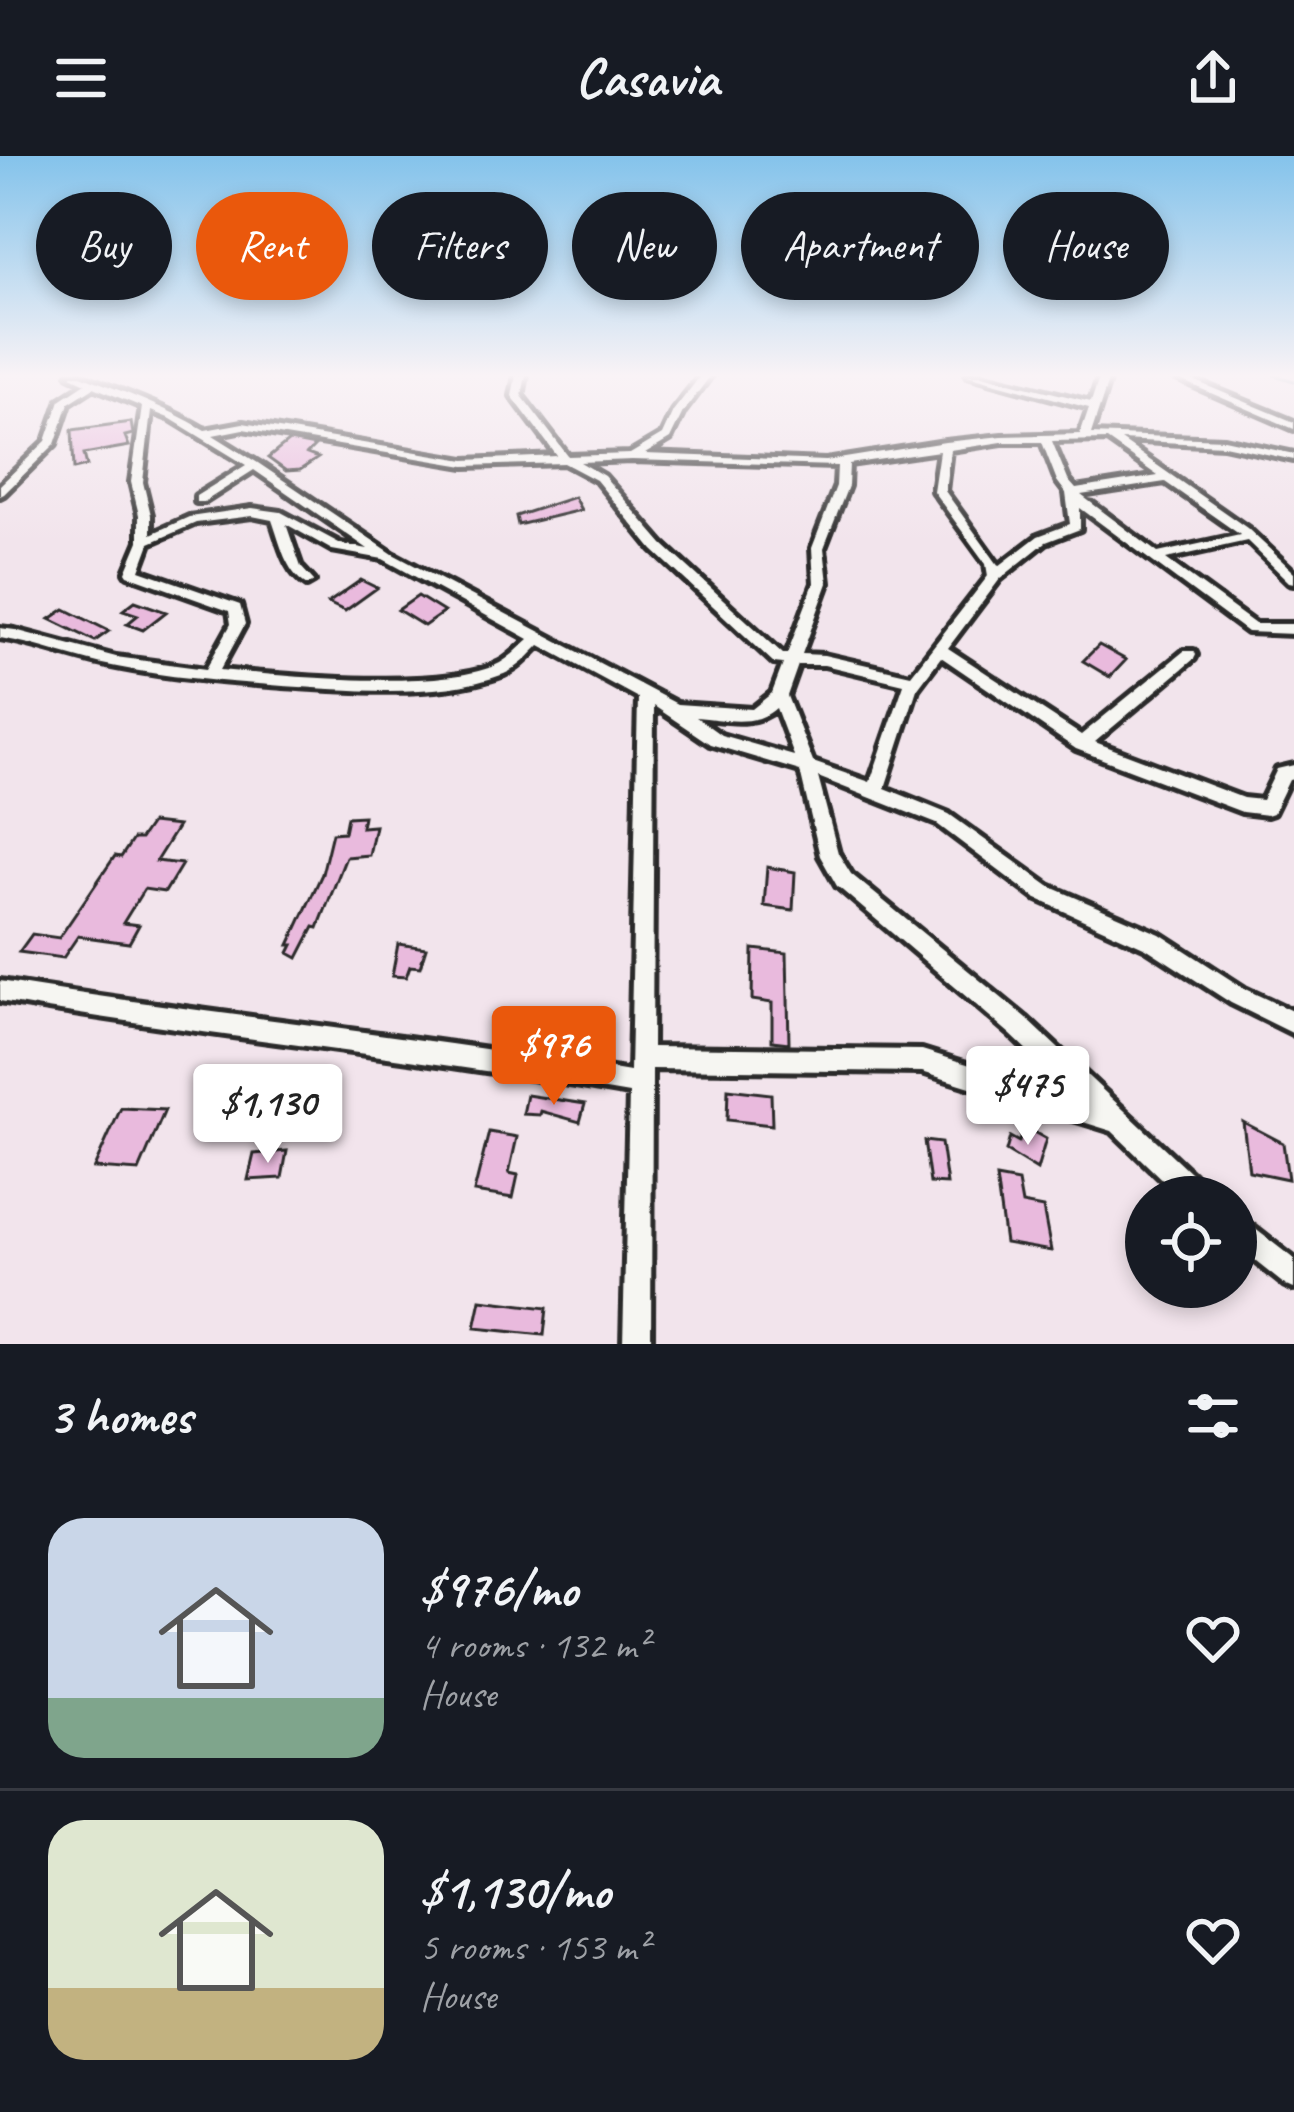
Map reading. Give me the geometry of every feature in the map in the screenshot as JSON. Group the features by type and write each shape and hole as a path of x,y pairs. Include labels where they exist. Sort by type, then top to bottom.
{"street":[{"path":"0,493 51,442 55,430"},
{"path":"144,430 137,482 145,541 133,572 235,608 240,615 211,673"},
{"path":"196,430 254,464 388,557 674,710 716,740 876,790 943,819 1042,892 1153,941 1238,996 1294,1023"},
{"path":"203,434 221,430"},
{"path":"271,430 465,463 632,457 843,463 945,445 1110,437 1224,442 1294,457"},
{"path":"543,430 564,458 600,478 658,548 739,618 764,647 789,661 824,660 914,681"},
{"path":"600,478 666,437 669,430"},
{"path":"1084,438 1087,430"},
{"path":"1110,437 1250,537 1294,579"},
{"path":"876,790 914,681 995,576 1042,538 1076,526 1072,494 1046,439"},
{"path":"945,445 939,491 992,564 995,576"},
{"path":"674,710 752,715 779,696 821,583 818,548 842,486 843,463"},
{"path":"200,499 254,464"},
{"path":"1072,494 1167,478"},
{"path":"1072,494 1252,629 1294,629"},
{"path":"145,541 216,515 252,512 277,515 330,545 388,557"},
{"path":"277,515 295,568 307,581"},
{"path":"1154,558 1250,537"},
{"path":"0,633 30,636 117,662 211,673 418,685 497,671 537,639"},
{"path":"939,649 1082,744 1258,810 1267,808 1283,774 1294,772"},
{"path":"1082,744 1189,656"},
{"path":"779,696 807,767 829,856 844,880 1018,1026 1176,1176"},
{"path":"637,1344 646,697"},
{"path":"0,992 91,1008 504,1059 641,1084"},
{"path":"642,1058 922,1061 1118,1122"},
{"path":"1257,1246 1294,1276"}],"building":[{"path":"72,430 132,430 125,436 129,446 84,454 87,466 74,469"},
{"path":"289,441 315,446 307,454 318,458 300,470 286,471 268,458"},
{"path":"574,497 581,510 518,525 516,516"},
{"path":"361,580 377,588 345,611 328,603"},
{"path":"418,596 444,612 424,626 398,610"},
{"path":"135,601 166,612 143,630 127,624 138,615 123,610"},
{"path":"65,609 109,631 95,641 50,619"},
{"path":"1099,645 1126,660 1110,677 1083,661"},
{"path":"363,816 361,827 375,826 369,855 346,857 318,928 314,927 298,958 289,953 293,945 289,945 322,874 332,833 344,832 347,817"},
{"path":"151,823 178,826 156,861 182,864 165,892 144,889 123,923 139,925 129,943 78,936 63,958 19,952 32,934 59,938 115,856 121,857"},
{"path":"767,867 795,872 793,910 764,906"},
{"path":"398,944 426,948 420,967 410,966 406,977 392,976"},
{"path":"753,949 787,953 789,1043 772,1041 772,1003 752,1000"},
{"path":"728,1089 771,1094 772,1125 727,1120"},
{"path":"527,1095 585,1104 580,1122 541,1111 540,1115 523,1114"},
{"path":"121,1108 165,1110 139,1171 94,1168"},
{"path":"1243,1122 1283,1143 1288,1179 1249,1171"},
{"path":"1023,1126 1046,1139 1037,1170 1006,1151 1010,1137 1019,1142"},
{"path":"489,1132 517,1137 509,1173 518,1175 513,1198 474,1192"},
{"path":"924,1141 941,1143 947,1184 930,1183"},
{"path":"287,1151 282,1178 248,1180 254,1154"},
{"path":"996,1178 1018,1182 1022,1204 1043,1208 1051,1251 1005,1243"},
{"path":"481,1300 547,1308 544,1335 475,1328"}]}
